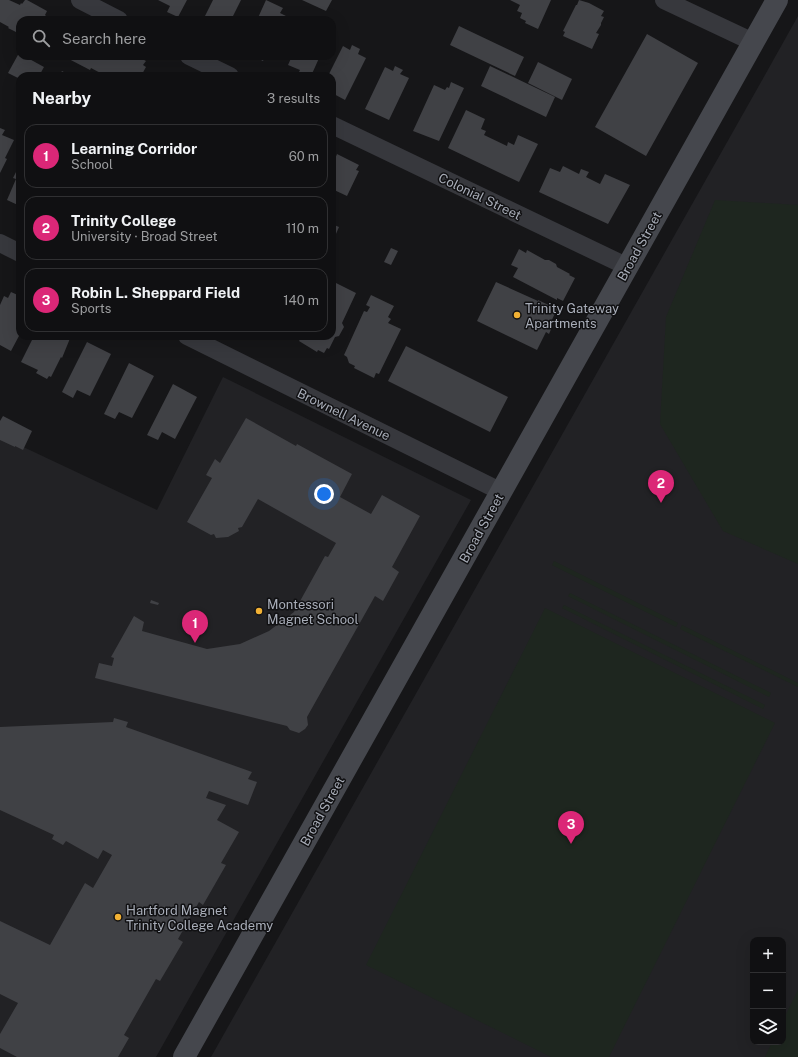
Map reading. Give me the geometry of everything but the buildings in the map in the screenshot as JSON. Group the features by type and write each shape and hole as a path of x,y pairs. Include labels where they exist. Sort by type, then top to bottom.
{"main road":[{"name":"Broad Street","path":"184,1057 778,0"}],"street":[{"path":"80,0 111,16"},
{"path":"664,0 754,42"},
{"path":"197,60 222,72"},
{"name":"Colonial Street","path":"336,127 628,267"},
{"path":"0,243 16,251"},
{"name":"Brownell Avenue","path":"195,340 502,492"}],"shaded area":[{"path":"798,16 798,1057 211,1057"},
{"path":"715,200 798,205 798,564 723,531 660,424 666,317"},
{"path":"223,377 471,500 156,1057 0,1057 0,436 157,510"},
{"path":"554,561 678,623 676,627 552,565"},
{"path":"570,593 771,693 769,697 568,596"},
{"path":"564,605 765,705 763,709 562,608"},
{"path":"545,608 775,723 609,1057 551,1057 366,965"},
{"path":"682,625 798,683 798,687 680,629"},
{"path":"798,990 798,1057 765,1057 771,1045 786,1045 786,1014"}],"place":[{"name":"Trinity Gateway Apartments","path":"517,315"},
{"name":"Trinity College","path":"661,503"},
{"name":"Montessori Magnet School","path":"259,611"},
{"name":"Learning Corridor","path":"195,643"},
{"name":"Robin L. Sheppard Field","path":"571,844"},
{"name":"Hartford Magnet Trinity College Academy","path":"118,917"}]}
